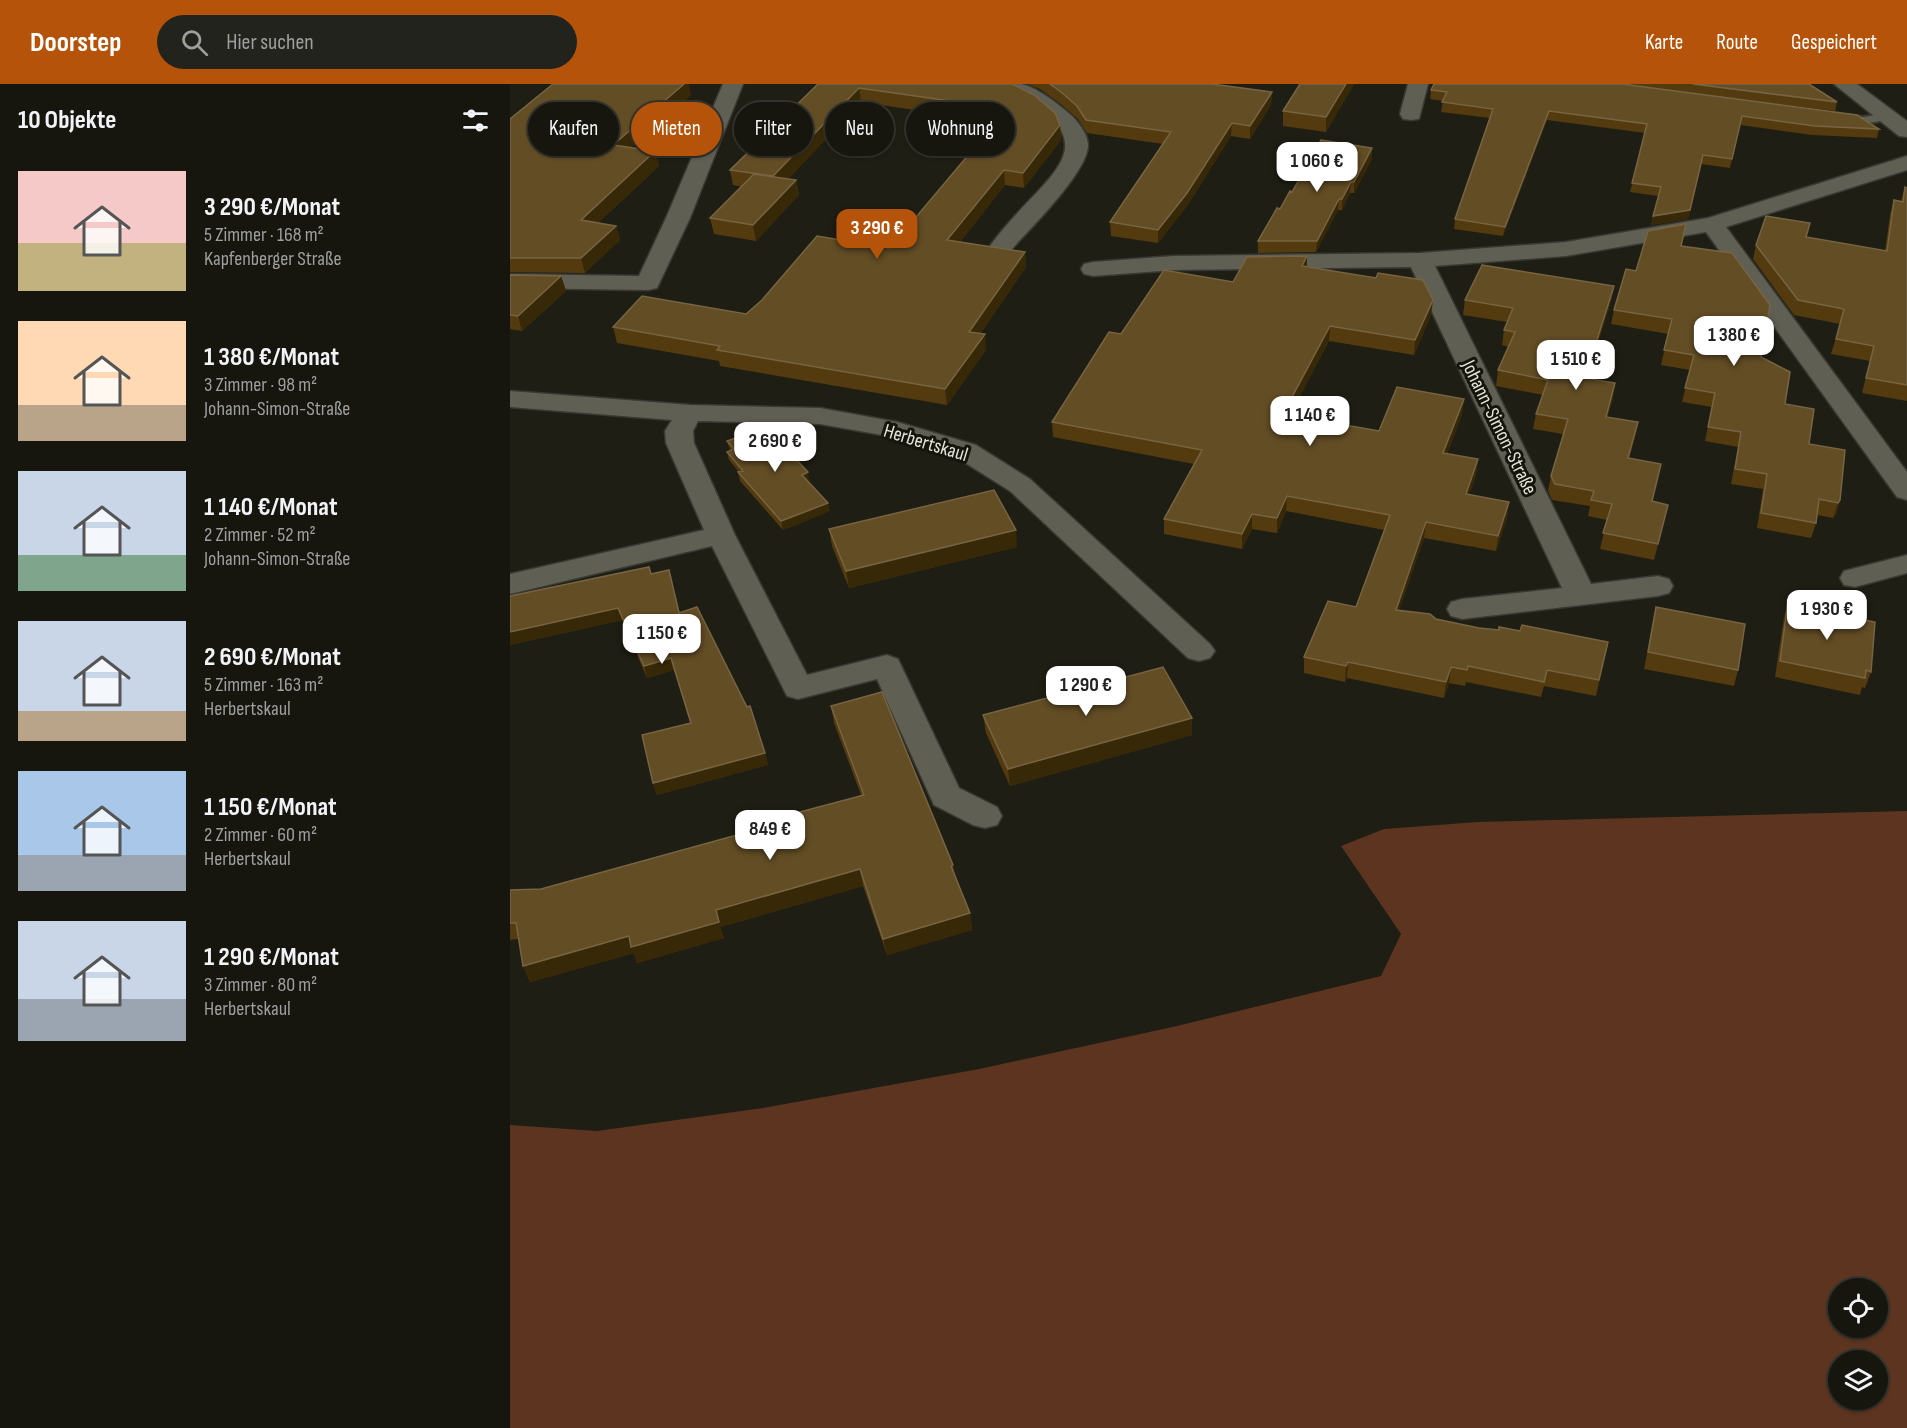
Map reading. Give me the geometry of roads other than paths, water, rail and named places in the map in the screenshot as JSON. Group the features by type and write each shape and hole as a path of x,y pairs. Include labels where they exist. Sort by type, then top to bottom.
{"street":[{"path":"510,281 648,283 734,84"},
{"path":"1002,246 1069,167 1077,151 1076,139 1060,116 1032,96 1004,84"},
{"path":"1411,114 1418,84"},
{"path":"1844,84 1907,131"},
{"path":"1093,269 1174,263 1420,260 1566,249 1712,224 1907,163"},
{"path":"1712,224 1907,491"},
{"name":"Johann-Simon-Straße","path":"1420,260 1581,595"},
{"name":"Herbertskaul","path":"510,399 690,413 820,416 897,430 966,451 1020,485 1199,651"},
{"path":"690,413 679,431 680,443 721,535 798,688 887,666 946,796 985,816"},
{"path":"510,584 721,535"},
{"path":"1855,578 1907,564"},
{"path":"1462,609 1658,586"}],"lane":[{"path":"1828,116 1863,120 1888,116"}]}
